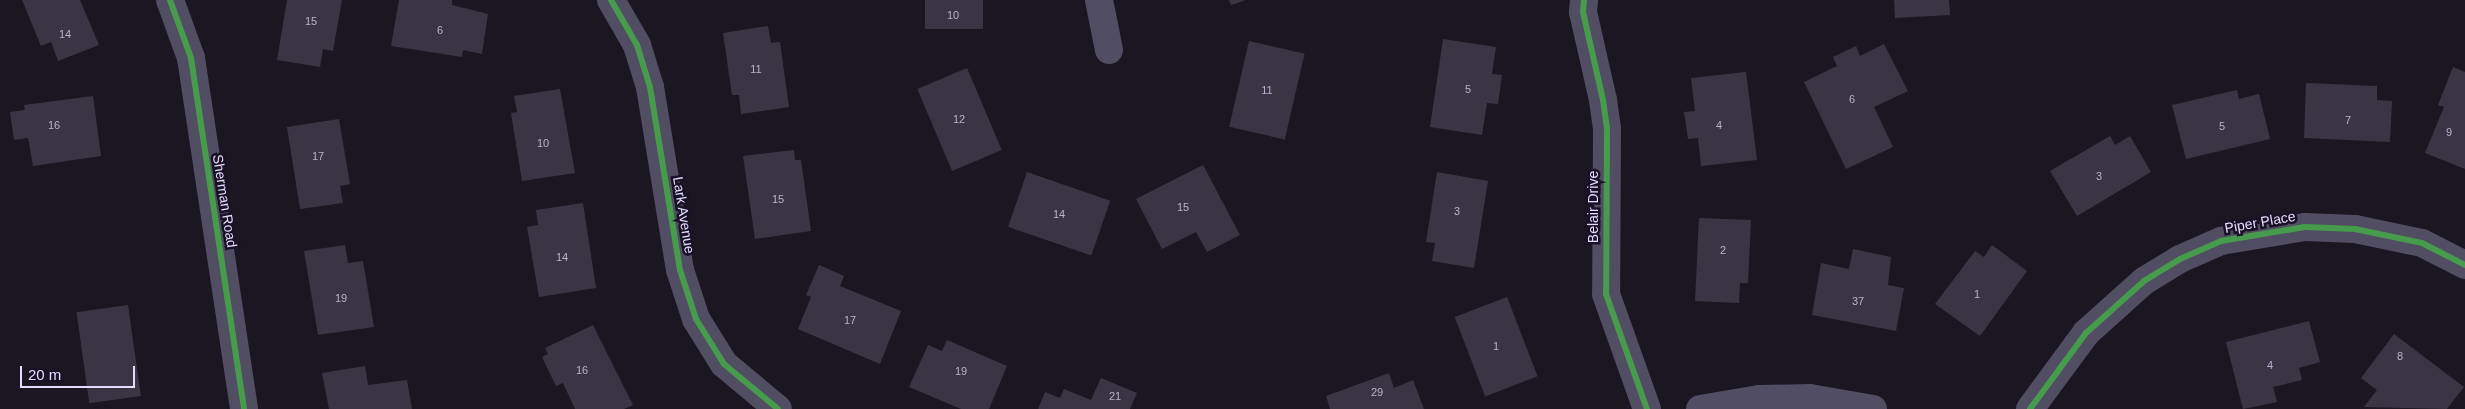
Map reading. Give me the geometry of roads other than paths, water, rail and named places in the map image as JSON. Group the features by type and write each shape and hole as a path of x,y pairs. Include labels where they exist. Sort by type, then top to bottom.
{"street":[{"name":"Sherman Road","path":"170,0 191,58 244,409"},
{"name":"Lark Avenue","path":"611,0 637,45 650,87 680,270 696,319 724,364 778,409"},
{"path":"1099,0 1109,50"},
{"name":"Belair Drive","path":"1584,0 1582,12 1607,128 1606,294 1648,409"},
{"name":"Piper Place","path":"2030,409 2086,333 2144,281 2180,258 2221,241 2305,227 2355,228 2422,243 2465,265"},
{"path":"1700,409 1759,399 1810,398 1874,409"}]}
